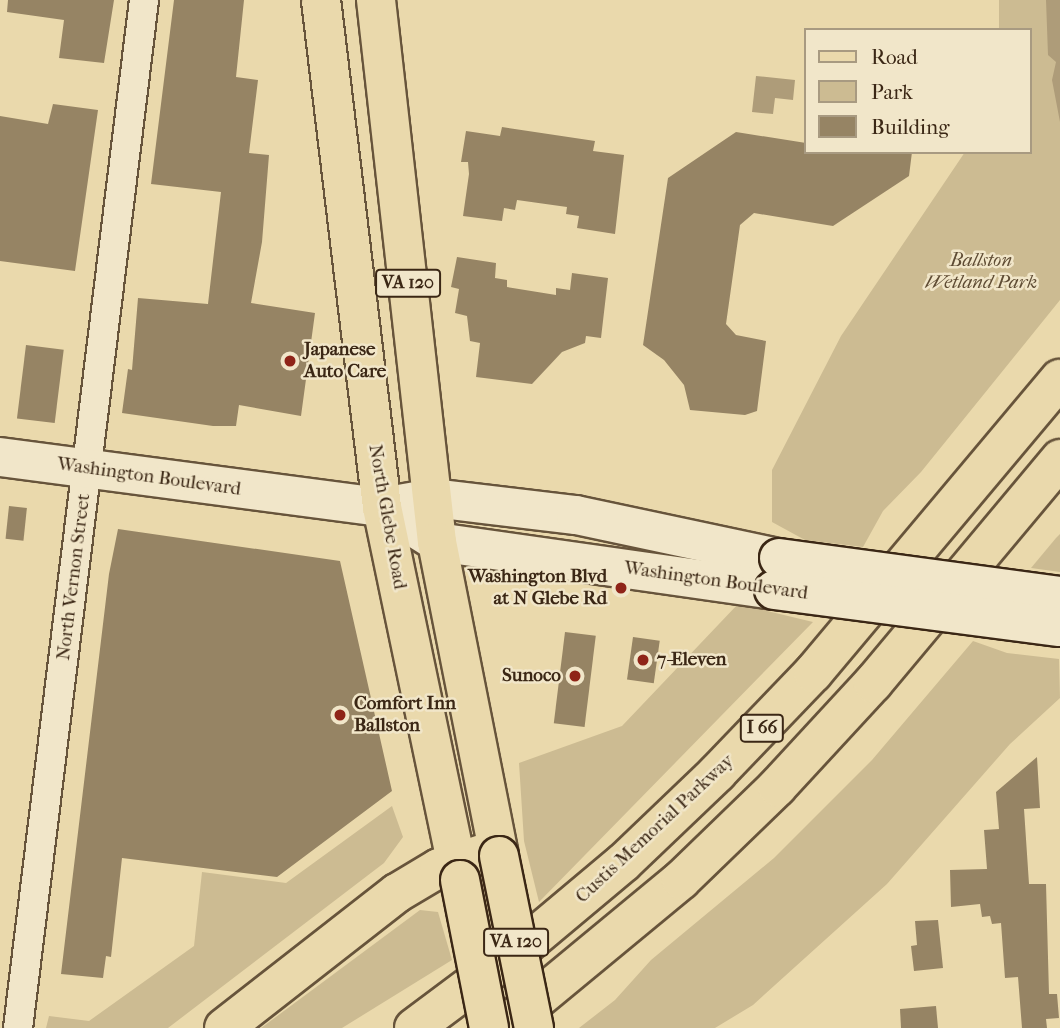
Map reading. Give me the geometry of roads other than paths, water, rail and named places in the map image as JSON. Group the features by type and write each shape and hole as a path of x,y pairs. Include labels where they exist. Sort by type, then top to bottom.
{"main road":[{"name":"North Glebe Road","path":"321,0 382,507 489,1028"},
{"name":"VA 120","path":"376,0 437,542 534,1028"},
{"name":"Custis Memorial Parkway","path":"414,1028 557,919 717,774 813,673 1060,379"},
{"name":"Washington Boulevard","path":"0,457 382,507 433,498 576,515 776,574 1060,626"},
{"name":"I 66","path":"502,1028 630,925 752,812 873,683 1060,459"},
{"name":"Washington Boulevard","path":"382,507 437,542 776,574 1060,596"},
{"path":"224,1028 397,893 458,871 498,852"}],"street":[{"name":"North Vernon Street","path":"18,1028 144,0"}],"place":[{"name":"Japanese Auto Care","path":"290,361"},
{"name":"Washington Blvd at N Glebe Rd","path":"621,588"},
{"name":"7-Eleven","path":"643,660"},
{"name":"Sunoco","path":"575,676"},
{"name":"Comfort Inn Ballston","path":"340,715"}],"park label":[{"name":"Ballston Wetland Park","path":"981,272"}]}
